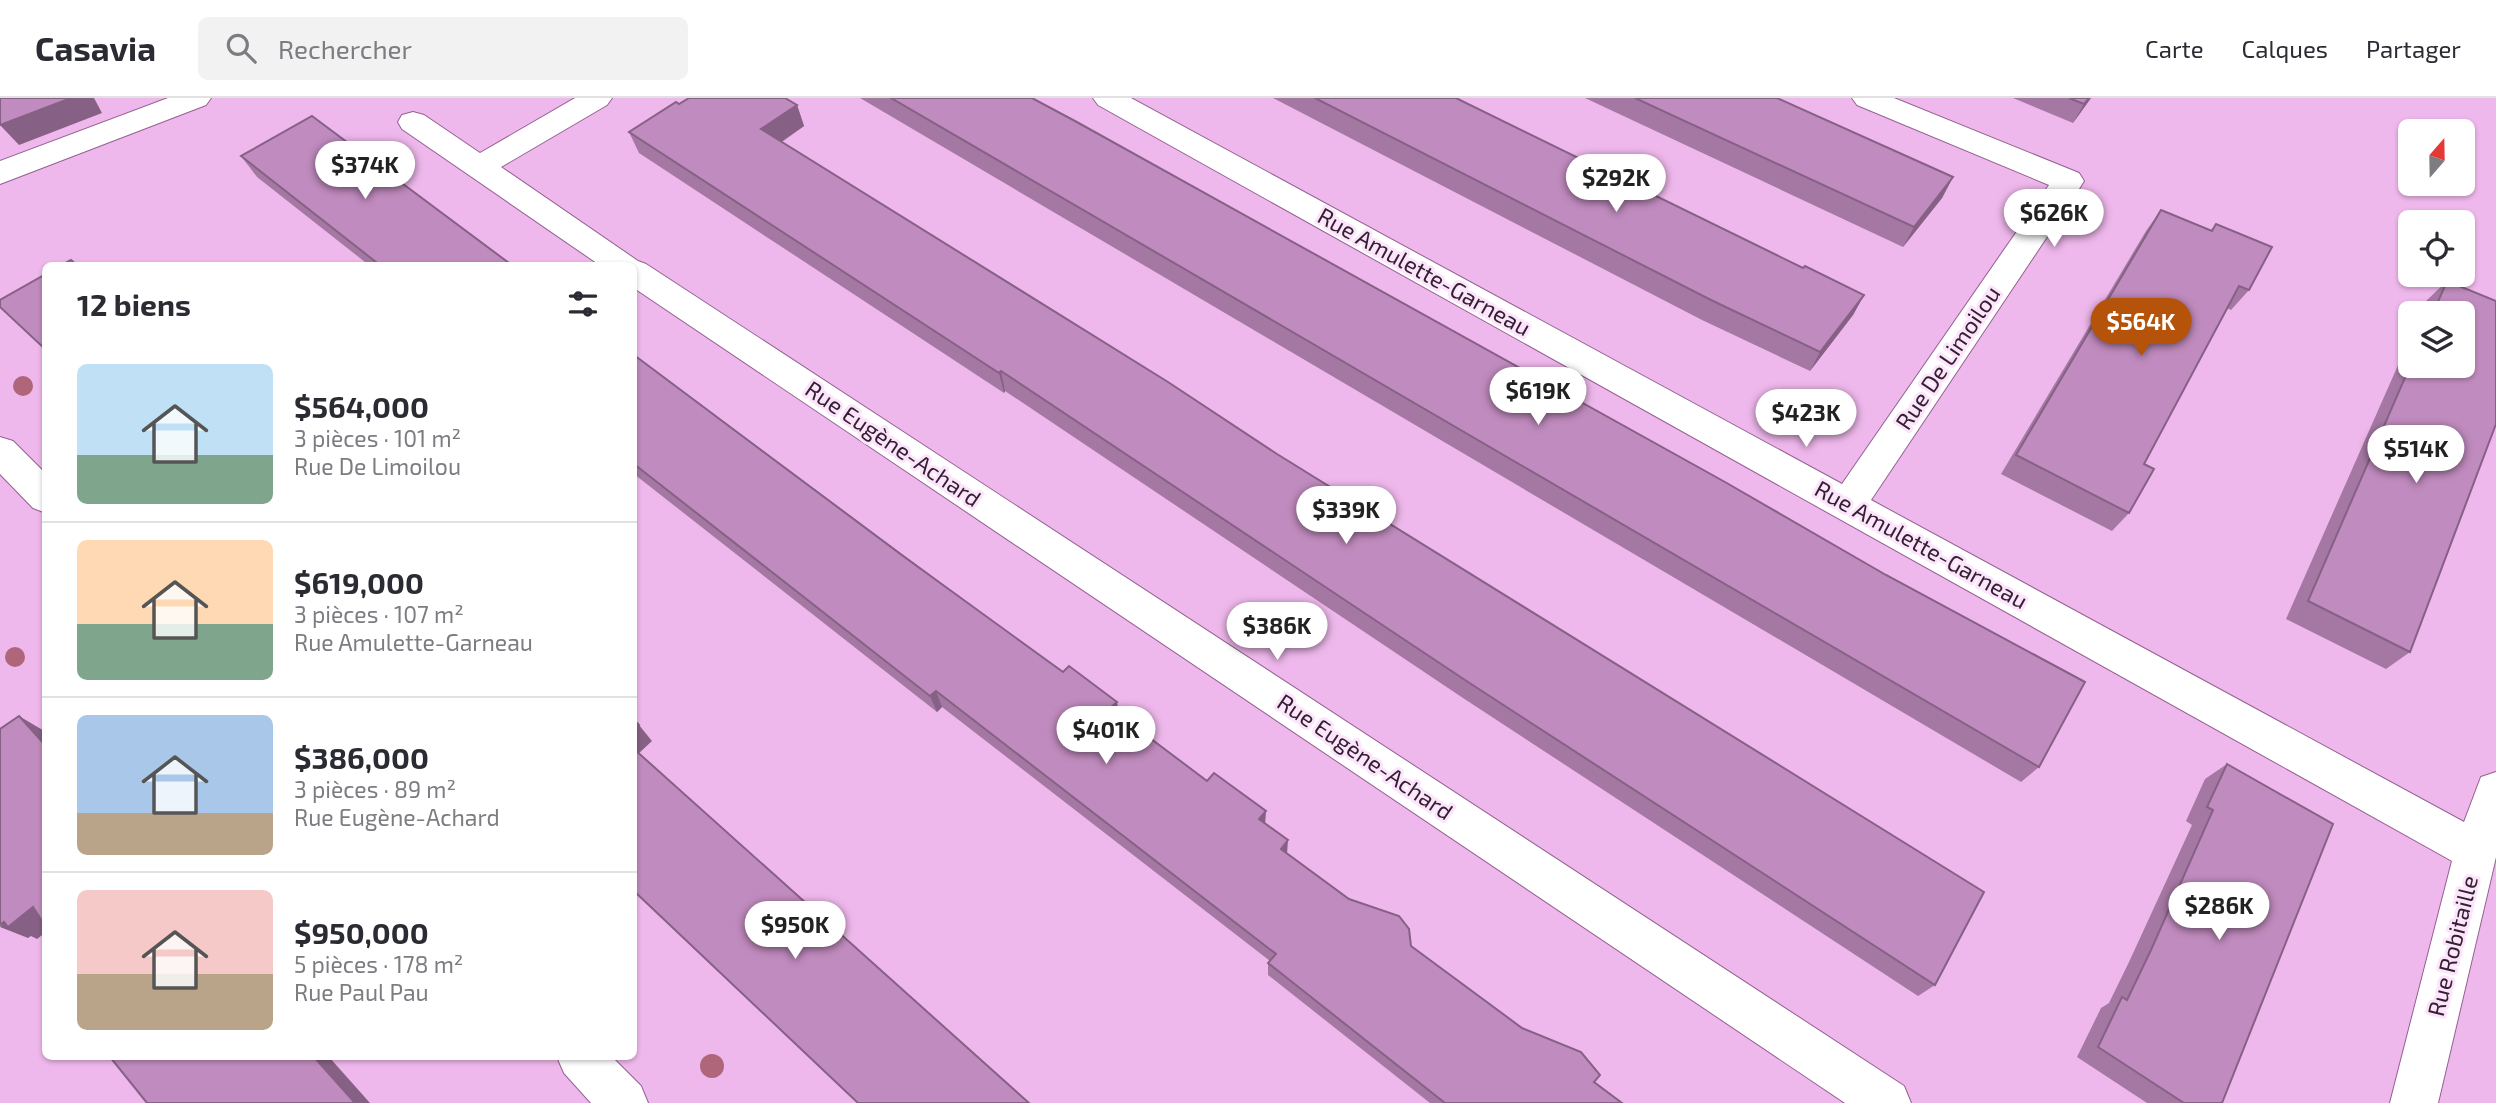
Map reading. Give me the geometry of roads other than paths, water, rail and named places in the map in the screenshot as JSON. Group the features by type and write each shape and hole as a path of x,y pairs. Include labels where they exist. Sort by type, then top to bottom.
{"street":[{"path":"0,173 196,98"},
{"path":"477,169 597,98"},
{"name":"Rue Amulette-Garneau","path":"1108,98 2476,851"},
{"name":"Rue De Limoilou","path":"1847,505 2068,181 1867,98"},
{"path":"413,122 477,169 618,262"},
{"name":"Rue Eugène-Achard","path":"637,274 1887,1103"},
{"path":"0,451 42,494"},
{"name":"Rue Robitaille","path":"2414,1103 2476,851 2496,791"},
{"path":"583,1060 624,1103"}]}
